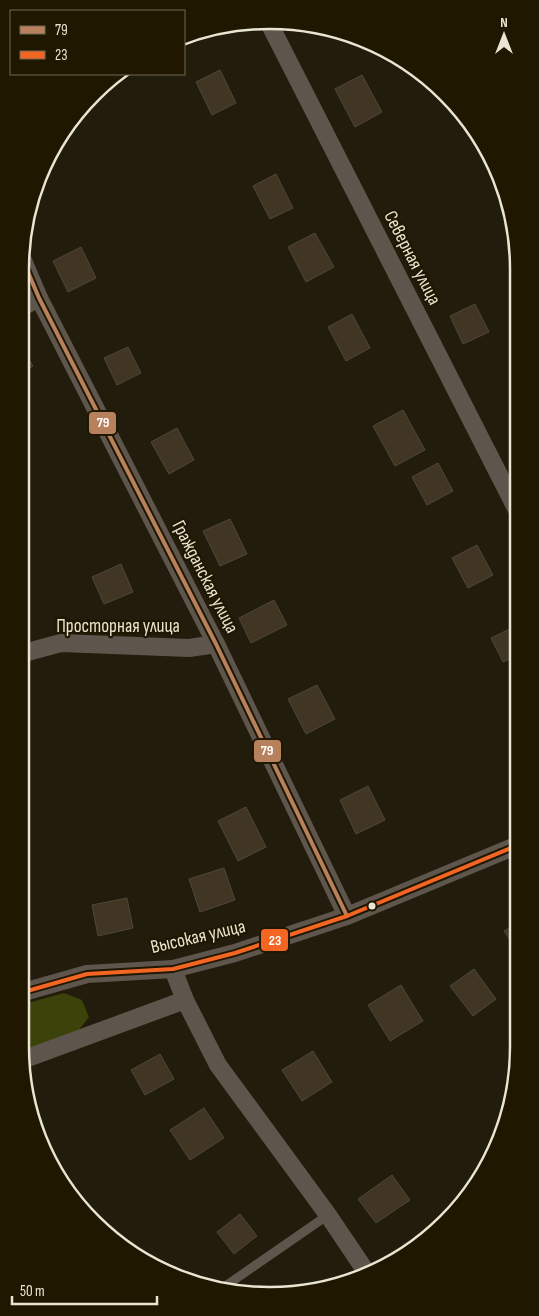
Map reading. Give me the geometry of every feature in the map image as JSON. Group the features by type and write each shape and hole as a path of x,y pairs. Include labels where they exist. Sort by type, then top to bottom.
{"street":[{"name":"Северная улица","path":"272,29 510,496"},
{"name":"Гражданская улица","path":"29,274 39,298 216,644 347,916"},
{"path":"29,303 39,298"},
{"name":"Просторная улица","path":"29,652 61,643 189,648 216,644"},
{"name":"Высокая улица","path":"29,990 87,974 174,969 235,953 347,916 510,847"},
{"path":"174,969 185,1000 218,1065 328,1215 364,1268"},
{"path":"29,1057 185,1000"}],"lane":[{"path":"229,1284 328,1215"}],"green space":[{"path":"64,993 82,1000 89,1017 68,1044 29,1055 29,1003"}],"building":[{"path":"220,70 236,103 212,115 196,82"},
{"path":"362,75 382,112 355,127 335,89"},
{"path":"276,174 293,208 270,219 253,186"},
{"path":"315,233 334,267 306,282 288,247"},
{"path":"81,247 96,278 68,292 53,261"},
{"path":"475,304 489,332 463,344 450,316"},
{"path":"352,314 370,348 346,361 328,327"},
{"path":"128,347 141,373 117,385 104,358"},
{"path":"29,360 33,366 29,368"},
{"path":"403,410 425,450 395,466 373,426"},
{"path":"177,428 194,460 169,474 151,442"},
{"path":"438,463 453,491 427,505 412,477"},
{"path":"230,519 247,554 220,566 203,531"},
{"path":"477,545 493,575 468,588 452,558"},
{"path":"121,564 133,592 104,604 92,577"},
{"path":"274,600 287,625 251,643 239,618"},
{"path":"510,629 510,659 503,662 491,638"},
{"path":"317,685 335,719 306,734 288,699"},
{"path":"368,786 385,820 356,834 340,800"},
{"path":"246,807 266,847 238,861 218,821"},
{"path":"224,868 235,900 200,912 189,879"},
{"path":"127,898 133,928 98,936 92,905"},
{"path":"510,927 510,940 504,931"},
{"path":"474,969 496,999 473,1016 450,986"},
{"path":"401,985 423,1021 390,1041 368,1005"},
{"path":"313,1051 332,1082 302,1101 282,1070"},
{"path":"160,1054 174,1079 145,1095 131,1070"},
{"path":"204,1108 224,1138 190,1160 170,1130"},
{"path":"392,1175 410,1200 376,1223 358,1199"},
{"path":"240,1214 257,1236 234,1254 217,1232"}],"transit line":[{"name":"79","path":"29,274 39,298 216,644 347,916"},
{"name":"23","path":"29,990 87,974 173,969 235,953 347,916 510,848"}]}
